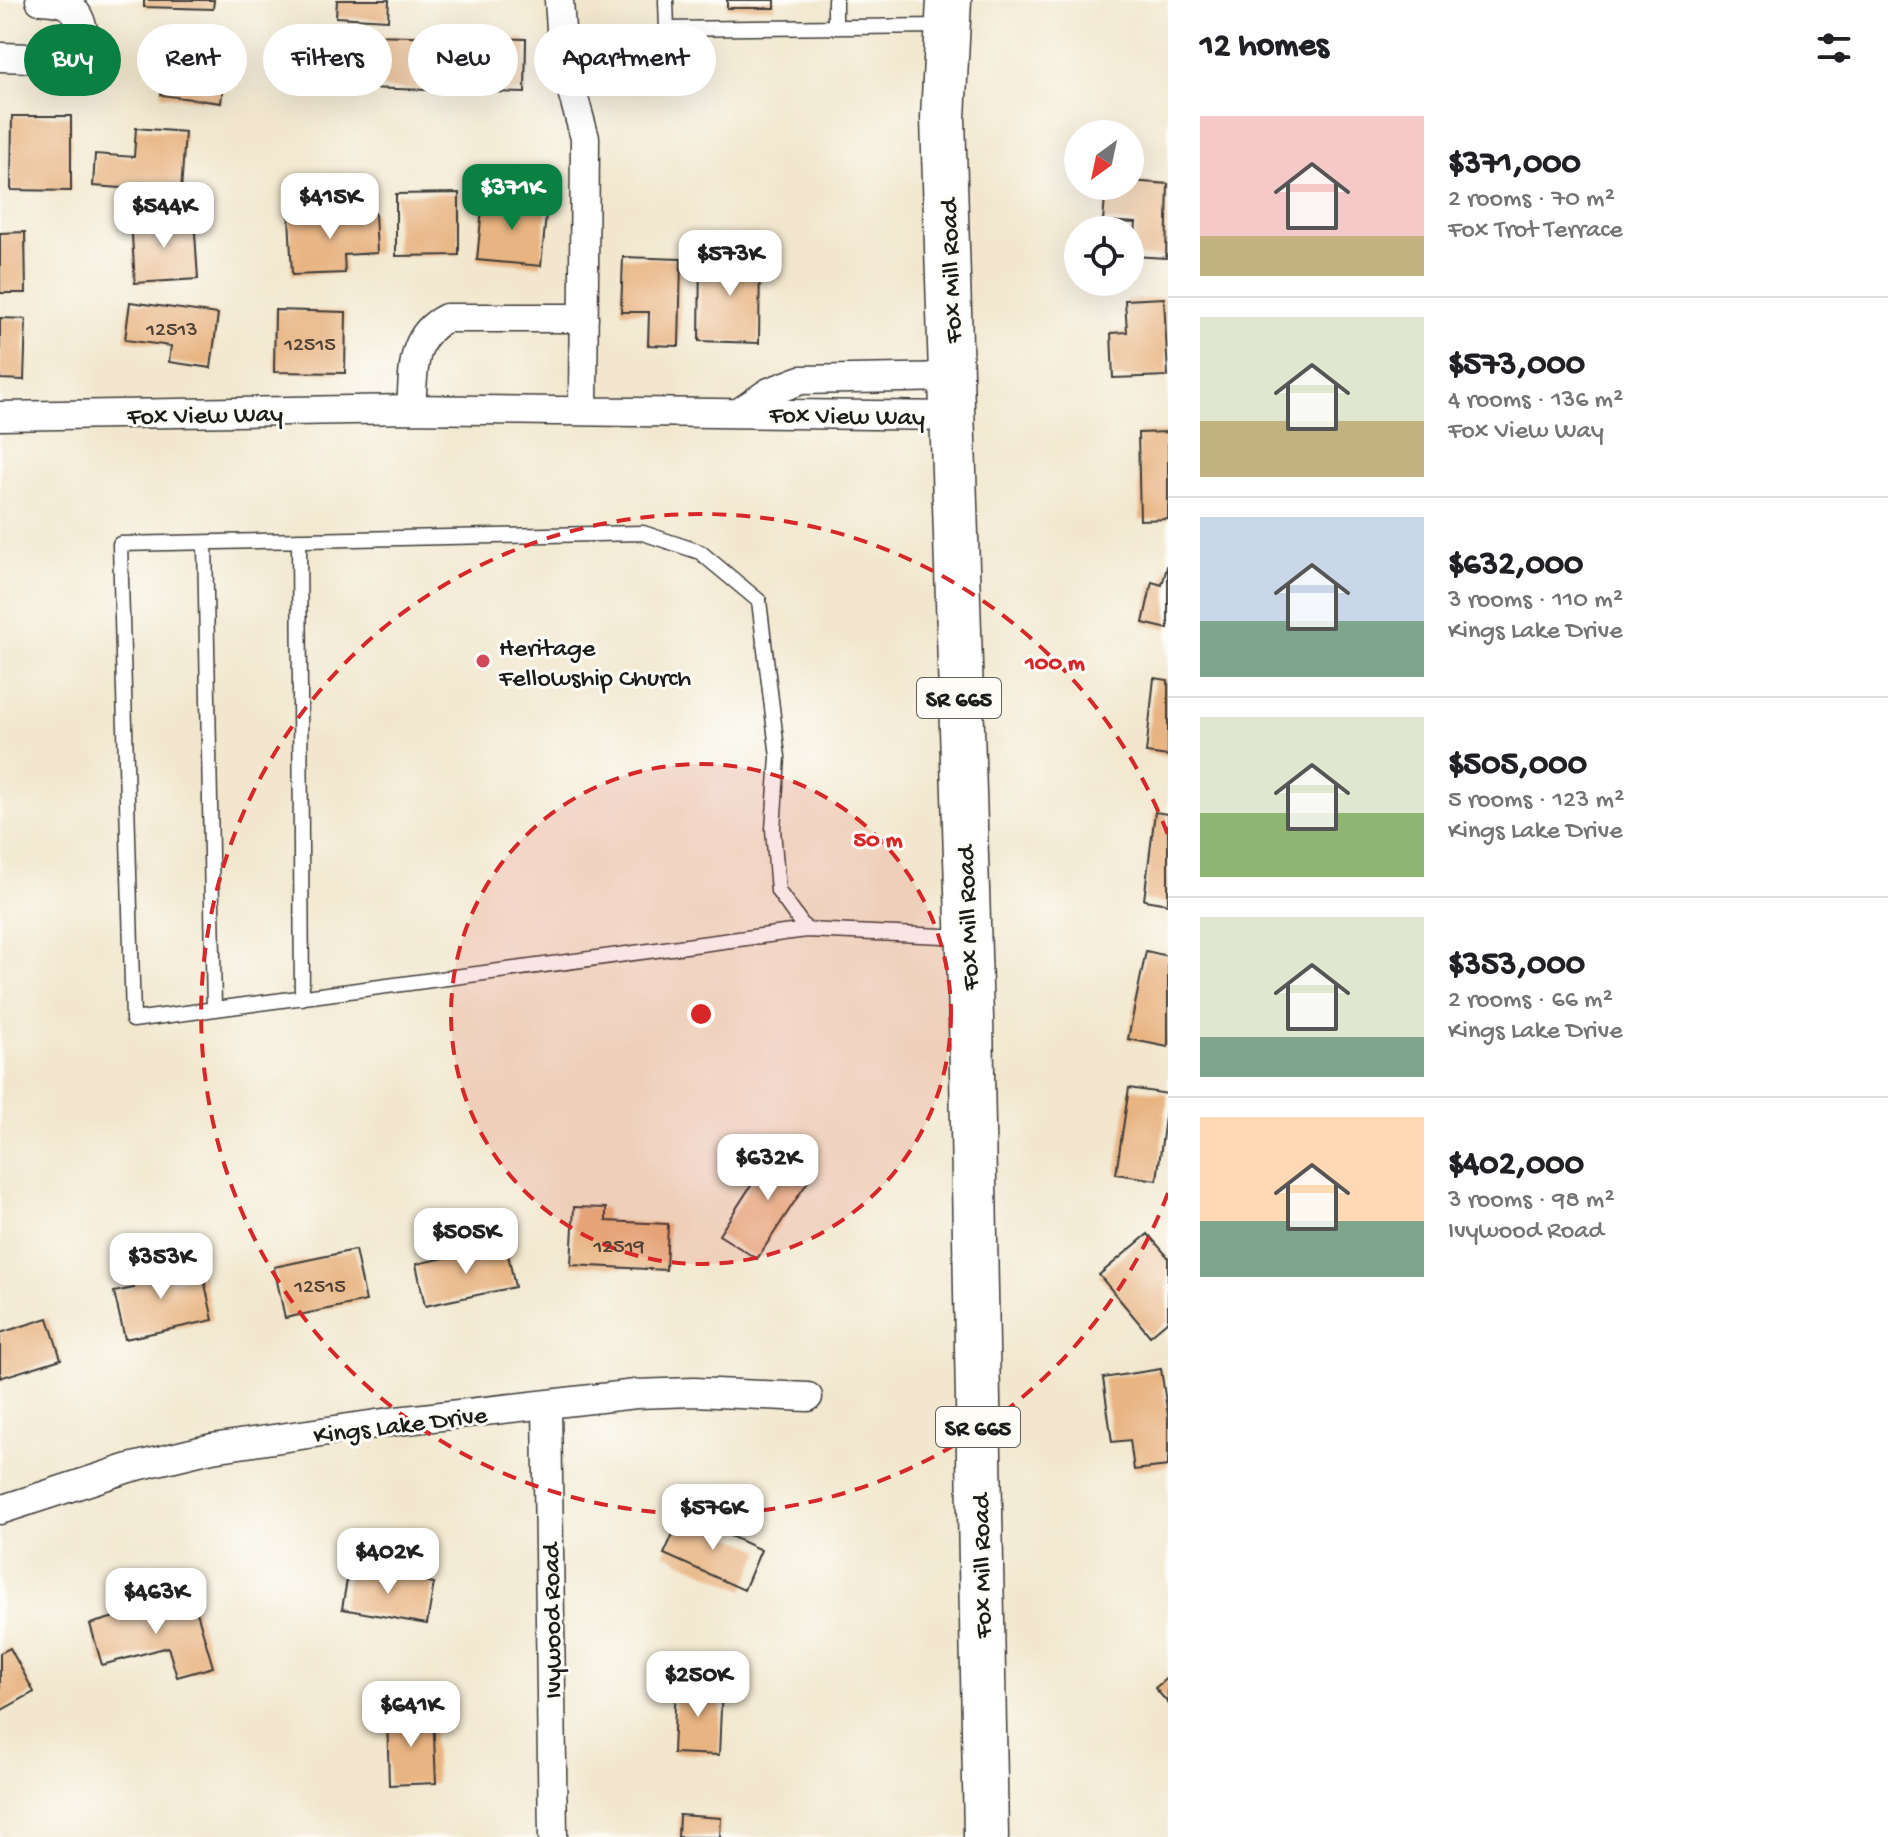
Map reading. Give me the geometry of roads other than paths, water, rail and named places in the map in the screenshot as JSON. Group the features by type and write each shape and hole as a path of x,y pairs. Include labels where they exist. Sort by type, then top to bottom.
{"main road":[{"name":"Fox Mill Road","path":"951,9 943,118 966,937 971,1018 986,1837"}],"street":[{"path":"0,57 62,59 72,54 82,39 80,19 67,4 40,0"},
{"path":"559,0 563,59 585,138 583,410"},
{"path":"411,409 416,351 433,324 446,318 584,318"},
{"name":"Fox View Way","path":"740,412 769,392 801,380 953,397"},
{"name":"Fox View Way","path":"0,416 411,409 740,412 953,397"},
{"name":"Kings Lake Drive","path":"0,1510 129,1468 212,1448 397,1421 636,1394 694,1392 808,1397"},
{"name":"Ivywood Road","path":"547,1405 553,1837"}],"lane":[{"path":"666,0 667,29 835,27 951,9"},
{"path":"835,0 835,27"},
{"path":"806,930 778,891 773,829 778,757 759,601 700,552 643,533 120,544 133,1020 806,930 966,937"},
{"path":"299,540 302,998"},
{"path":"205,543 214,1009"}],"place":[{"name":"Heritage Fellowship Church","path":"483,661"}]}
